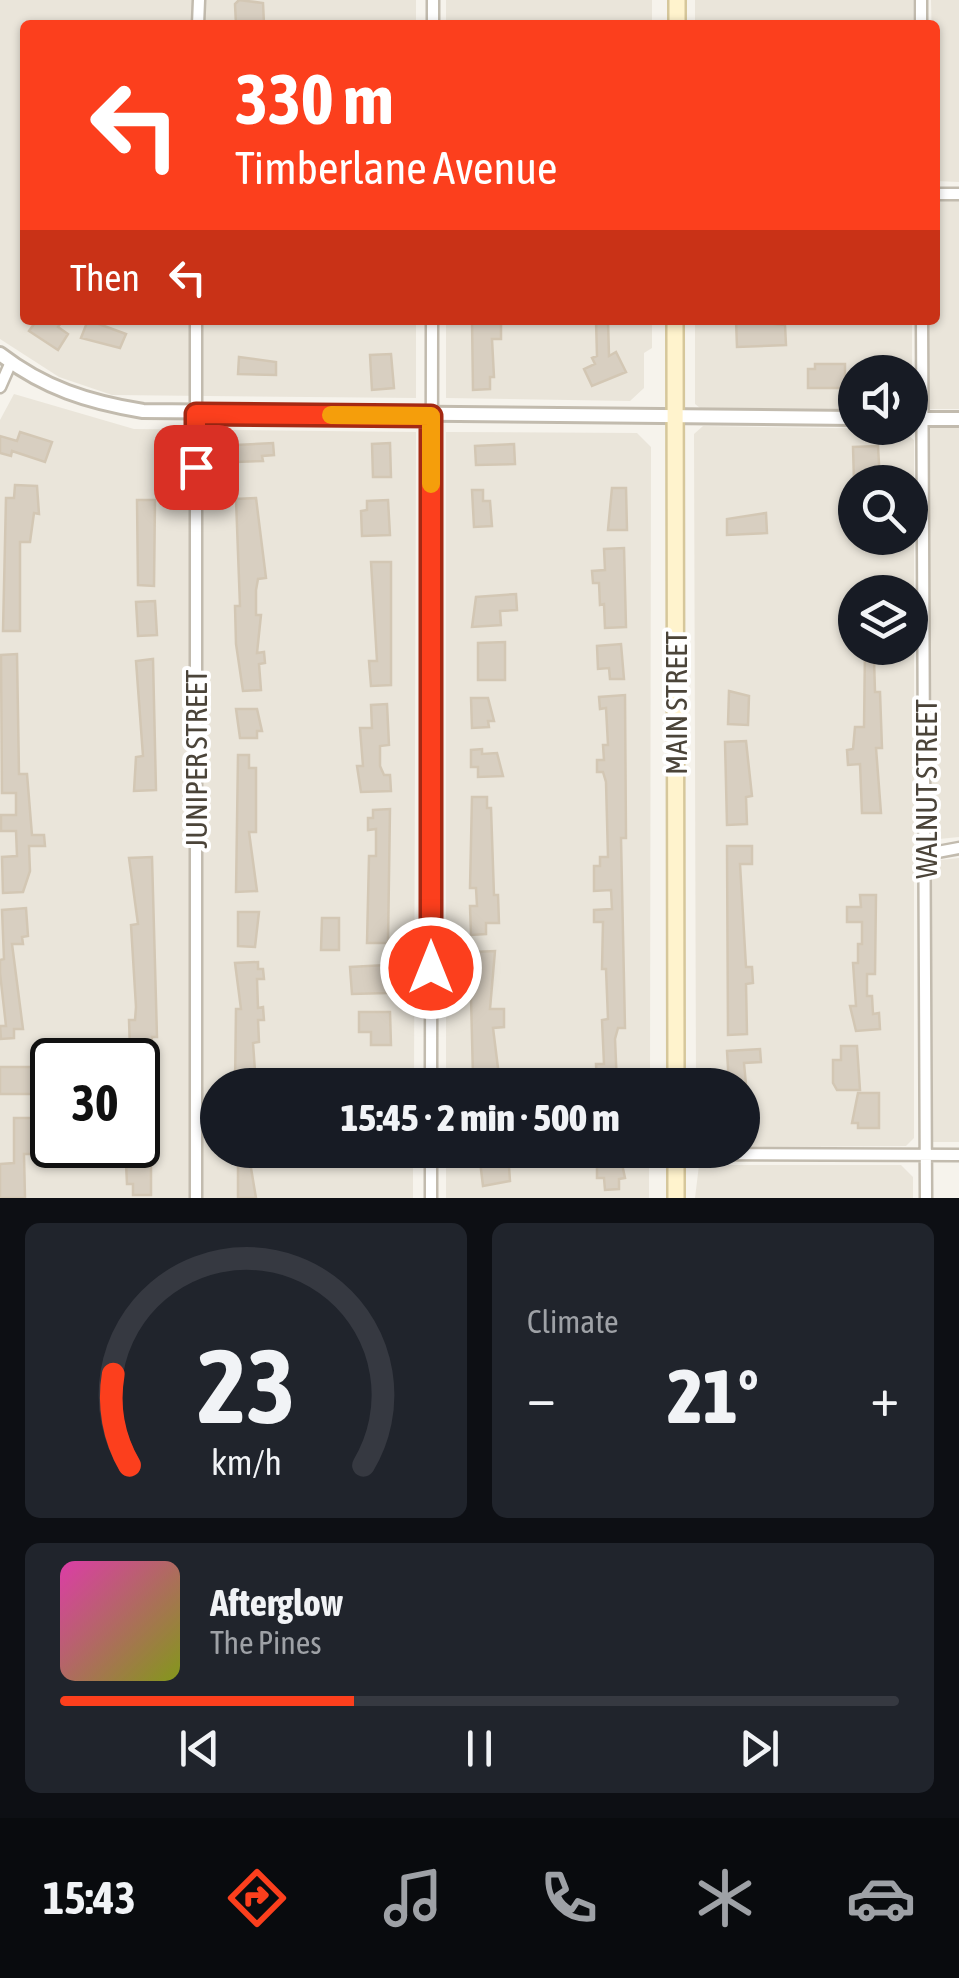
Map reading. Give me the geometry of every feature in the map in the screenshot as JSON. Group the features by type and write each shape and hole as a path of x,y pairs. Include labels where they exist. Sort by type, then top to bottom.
{"main road":[{"name":"MAIN STREET","path":"675,325 676,1068"},
{"path":"676,1168 676,1198"}],"street":[{"name":"JUNIPER STREET","path":"196,325 196,1198"},
{"path":"431,1068 432,325"},
{"name":"WALNUT STREET","path":"920,355 922,325"},
{"path":"0,387 5,358 74,397 142,411 838,418"},
{"path":"928,419 959,420"},
{"name":"WALNUT STREET","path":"917,445 927,854 926,1198"},
{"path":"927,854 959,848"},
{"path":"760,1153 959,1155"},
{"path":"430,1168 430,1198"}],"shaded area":[{"path":"0,0 416,0 416,20 20,20 20,325 416,325 416,398 112,395 59,377 0,339"},
{"path":"446,0 652,0 652,20 446,20"},
{"path":"695,0 913,0 913,20 695,20"},
{"path":"931,0 959,0 959,182 940,181 940,20 931,20"},
{"path":"940,201 959,201 959,409 928,409 927,325 940,325"},
{"path":"446,325 652,325 652,348 644,353 644,388 630,401 446,398"},
{"path":"695,325 912,325 912,355 838,355 838,409 700,408 695,404"},
{"path":"14,394 134,429 416,432 414,1068 200,1068 200,1168 413,1168 413,1198 0,1198 0,420"},
{"path":"703,426 838,428 838,445 914,445 914,465 838,465 838,555 914,555 914,575 838,575 838,665 914,665 914,1138 906,1146 760,1147 760,1068 696,1068 694,434"},
{"path":"928,426 959,426 959,837 939,839 930,834"},
{"path":"446,432 637,433 651,447 650,1068 446,1068"},
{"path":"959,858 959,1142 933,1142 931,861"},
{"path":"901,1165 913,1177 913,1198 695,1198 699,1168"},
{"path":"446,1168 649,1168 649,1198 446,1198"}],"building":[{"path":"239,0 263,3 264,20 236,20 235,4"},
{"path":"33,325 59,325 68,334 58,350 29,331"},
{"path":"86,325 102,325 126,334 120,348 81,338"},
{"path":"472,325 501,325 501,339 492,339 494,377 490,377 490,389 473,390"},
{"path":"596,325 608,325 609,356 616,352 626,372 592,386 584,369 595,364 592,358 597,356"},
{"path":"736,325 785,325 786,345 737,347"},
{"path":"391,354 394,388 372,390 370,355"},
{"path":"239,357 276,362 276,375 238,374"},
{"path":"815,364 838,364 838,388 808,388 808,369 815,369"},
{"path":"20,432 52,442 45,462 12,451 11,456 0,453 0,436 17,441"},
{"path":"273,443 274,455 262,456 263,461 236,462 236,445"},
{"path":"390,443 391,477 373,477 372,444"},
{"path":"514,444 515,464 476,465 475,446"},
{"path":"878,446 879,465 854,465 853,447"},
{"path":"15,485 37,486 39,514 34,513 30,542 20,542 20,631 3,631 6,498 14,498"},
{"path":"612,488 626,488 627,530 608,530"},
{"path":"472,490 483,490 483,501 490,501 492,526 474,527"},
{"path":"256,498 266,578 258,579 256,590 256,615 261,615 257,653 264,652 265,663 259,664 261,690 243,691 236,644 235,606 240,606 236,499"},
{"path":"137,500 155,500 154,586 138,585"},
{"path":"388,500 390,535 362,536 361,511 367,510 367,501"},
{"path":"766,513 767,533 727,535 727,519"},
{"path":"624,548 626,627 605,628 604,604 600,605 599,583 593,583 592,571 605,570 604,549"},
{"path":"371,562 391,562 391,685 371,686 369,661 377,661"},
{"path":"516,594 517,610 500,611 501,625 472,627 476,597"},
{"path":"155,601 157,635 138,636 136,602"},
{"path":"505,642 505,680 478,680 478,643"},
{"path":"621,644 624,679 610,679 609,668 598,669 597,646"},
{"path":"17,654 19,774 27,774 32,835 44,835 45,846 29,846 30,871 23,892 3,893 2,857 17,856 16,831 1,831 1,815 16,815 16,793 2,793 1,655"},
{"path":"153,659 156,790 134,791 136,757 143,756 136,661"},
{"path":"865,665 874,665 875,692 880,692 882,748 876,748 881,813 862,813 860,764 848,765 847,750 853,749 855,727 864,727"},
{"path":"729,691 749,696 748,725 728,724"},
{"path":"625,695 626,838 621,838 625,1028 618,1028 615,1039 616,1068 596,1068 596,1064 604,1064 602,1020 608,1019 606,969 602,969 603,922 594,922 594,910 612,909 611,890 594,891 594,866 600,866 600,857 608,857 606,782 603,772 597,772 597,760 604,760 603,745 608,745 606,708 600,709 599,697"},
{"path":"471,698 488,698 494,721 488,721 489,727 472,728"},
{"path":"387,704 389,745 380,746 380,766 384,775 390,775 391,791 361,792 357,766 363,766 360,728 372,728 371,705"},
{"path":"236,709 257,709 262,731 257,731 257,738 240,738"},
{"path":"746,741 752,796 746,797 747,824 727,825 725,742"},
{"path":"482,749 482,754 497,753 503,776 478,777 478,767 471,767 471,750"},
{"path":"238,755 249,755 249,768 256,768 256,832 249,832 257,891 236,892"},
{"path":"472,797 487,797 487,808 491,808 494,895 498,895 499,923 486,923 486,934 471,935 470,906 477,906 476,888 470,888"},
{"path":"390,809 388,943 367,943 369,856 376,856 376,829 368,830 368,818 373,818 373,810"},
{"path":"727,846 752,846 752,864 740,864 746,967 752,967 753,983 746,984 747,1034 728,1035"},
{"path":"152,857 157,1037 152,1038 130,1038 129,1020 135,1020 136,1007 131,925 138,924 129,858"},
{"path":"860,895 876,895 875,974 867,974 867,996 872,996 873,1014 879,1013 880,1029 856,1031 850,1006 856,1006 853,963 858,963 862,922 847,922 847,907 861,907"},
{"path":"26,908 28,936 22,937 23,944 12,944 23,1029 14,1029 14,1038 1,1039 0,1026 6,1026 0,973 0,960 4,959 2,910"},
{"path":"238,912 259,912 255,947 238,946"},
{"path":"322,918 339,918 339,950 321,950"},
{"path":"495,951 490,1009 504,1009 504,1027 493,1028 498,1068 473,1068 473,952"},
{"path":"258,962 258,969 263,969 264,979 257,979 258,1008 263,1007 264,1020 258,1020 259,1042 253,1043 255,1068 235,1068 236,1009 241,1009 235,963"},
{"path":"386,965 387,993 352,994 350,967"},
{"path":"359,1012 390,1012 391,1045 371,1045 371,1032 359,1032"},
{"path":"841,1046 857,1046 860,1090 837,1090 833,1083 833,1060 841,1060"},
{"path":"760,1049 761,1062 728,1068 727,1051"},
{"path":"0,1067 30,1067 30,1094 0,1094"},
{"path":"858,1093 879,1093 879,1128 858,1128 858,1123 852,1123"},
{"path":"14,1118 30,1118 30,1154 24,1154 25,1198 0,1198 0,1164 14,1163"},
{"path":"126,1168 151,1168 151,1195 133,1195 133,1184 127,1184"},
{"path":"238,1168 251,1168 256,1198 238,1198"},
{"path":"481,1168 509,1168 510,1181 483,1186"},
{"path":"597,1168 623,1168 625,1178 619,1179 619,1189 605,1190 604,1178 597,1178"}],"slow traffic":[{"path":"331,415 431,416 431,484"}],"route":[{"path":"196,467 196,414 431,416 431,968"}]}
